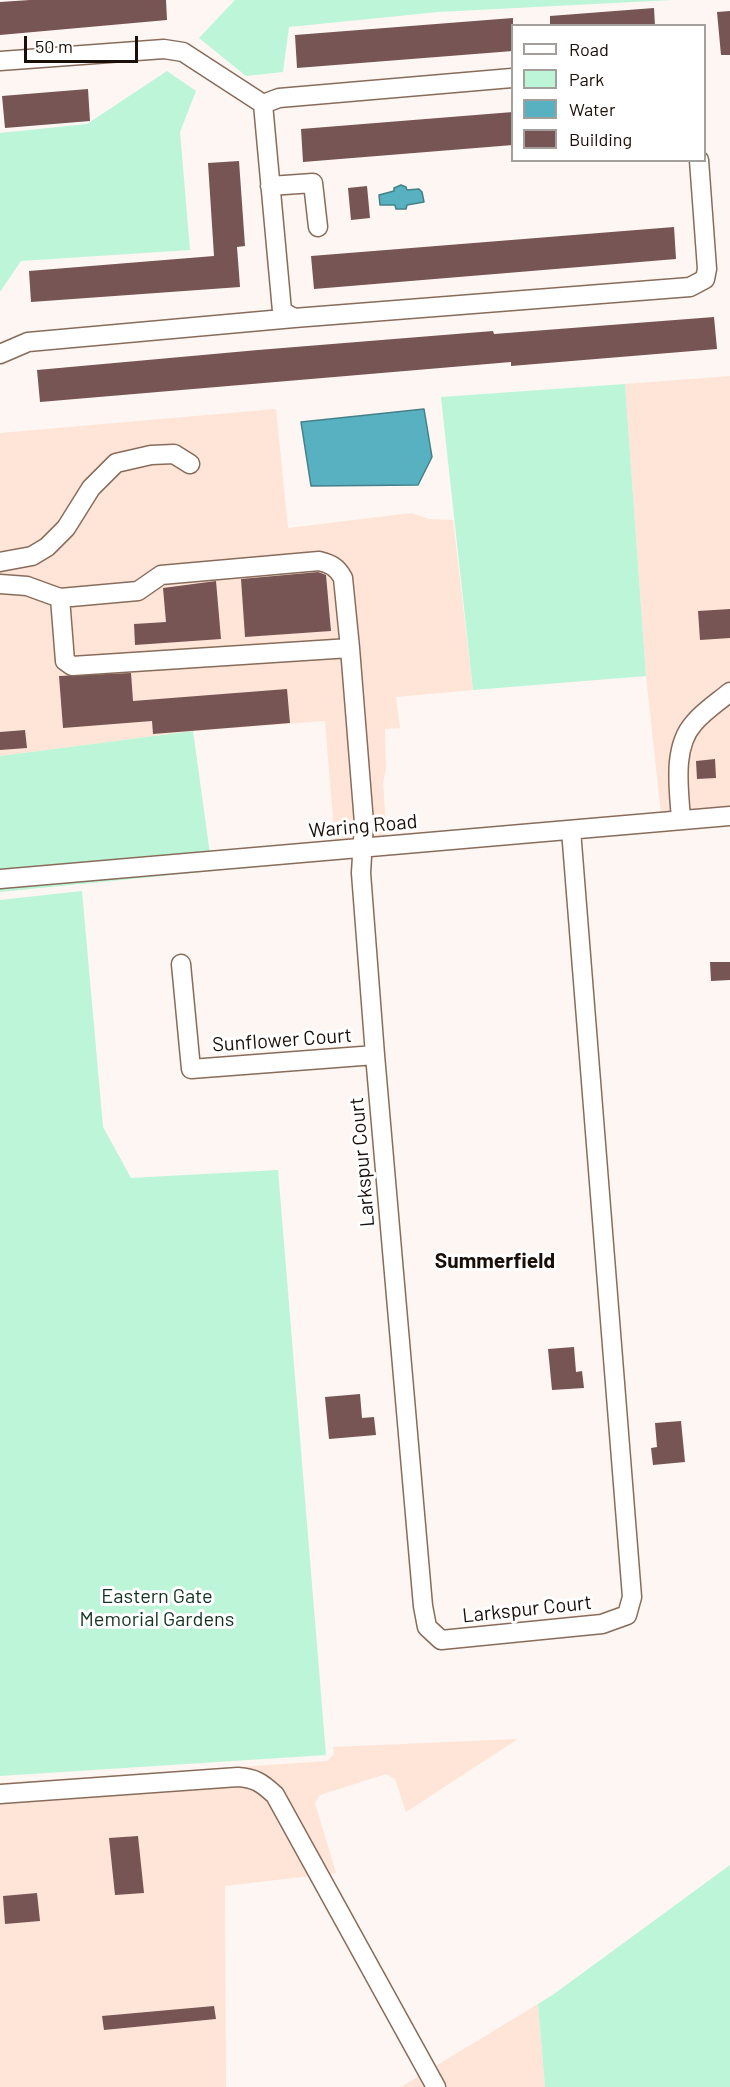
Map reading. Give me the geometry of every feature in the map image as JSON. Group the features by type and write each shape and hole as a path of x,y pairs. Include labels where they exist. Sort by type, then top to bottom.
{"street":[{"path":"0,61 164,49 183,52 271,101 511,78"},
{"path":"271,101 270,186 282,311 294,318"},
{"path":"0,354 28,342 690,286 705,279 706,269 699,162"},
{"path":"270,186 313,183 318,227"},
{"path":"0,562 32,556 46,547 66,528 91,488 116,463 151,454 174,454 190,464"},
{"name":"Larkspur Court","path":"60,598 138,591 161,575 319,561 338,569 343,578 364,823 361,873 375,1055 423,1606 427,1627 441,1640 602,1624 627,1615 632,1597 571,830"},
{"path":"0,584 27,586 60,598 65,661 72,666 350,648"},
{"path":"681,819 680,768 685,737 692,724 730,692"},
{"name":"Waring Road","path":"0,879 730,816"},
{"name":"Sunflower Court","path":"181,964 191,1069 375,1055"},
{"path":"0,1794 238,1777 260,1781 275,1795 436,2087"}],"shaded area":[{"path":"730,376 730,808 661,814 646,676 625,384"},
{"path":"276,409 288,528 411,513 429,519 453,520 473,690 396,697 400,728 385,729 386,769 383,783 387,839 335,844 325,721 193,731 0,756 0,433"},
{"path":"518,1739 406,1812 395,1779 386,1774 320,1795 315,1803 336,1873 225,1886 226,2087 0,2087 0,1783 327,1761 334,1754 333,1747"},
{"path":"538,2004 545,2087 401,2087"}],"green space":[{"path":"235,0 672,0 438,12 289,27 283,72 246,76 199,38"},
{"path":"167,71 196,91 180,132 190,250 21,261 0,292 0,133 87,124"},
{"path":"625,384 646,676 473,690 441,397"},
{"path":"193,731 210,854 0,871 0,756"},
{"path":"213,869 213,871 0,892 0,887"},
{"name":"Eastern Gate Memorial Gardens","path":"82,891 103,1127 131,1178 278,1170 326,1755 0,1776 0,900"},
{"path":"730,1865 730,2087 545,2087 538,2004"}],"water":[{"path":"401,185 407,190 419,189 424,202 407,205 406,209 396,209 395,205 380,205 379,195 394,191 394,188"},
{"path":"424,409 432,457 418,485 311,486 301,422"}],"building":[{"path":"166,0 167,20 0,35 0,2"},
{"path":"654,8 655,24 550,24 550,16"},
{"path":"730,11 730,55 721,55 717,12"},
{"path":"513,18 511,51 297,68 295,35"},
{"path":"88,89 90,121 5,128 2,96"},
{"path":"511,112 511,145 303,162 301,129"},
{"path":"239,161 245,246 237,247 240,287 31,302 29,271 214,256 208,163"},
{"path":"367,186 370,218 351,220 348,188"},
{"path":"674,227 676,259 314,289 311,256"},
{"path":"714,317 717,349 511,366 511,362 40,402 37,370 493,331 494,334"},
{"path":"318,572 326,575 331,631 245,637 241,579"},
{"path":"216,581 221,639 135,645 134,624 166,622 163,588"},
{"path":"730,609 730,638 700,640 698,611"},
{"path":"131,673 133,701 287,689 290,723 153,734 152,721 63,728 59,676"},
{"path":"25,730 27,748 0,750 0,732"},
{"path":"715,759 716,778 697,779 696,761"},
{"path":"710,962 730,962 730,980 711,981"},
{"path":"574,1347 576,1372 582,1371 584,1388 552,1390 548,1349"},
{"path":"360,1394 362,1418 374,1417 376,1435 329,1439 325,1397"},
{"path":"681,1421 685,1462 653,1465 651,1448 657,1447 655,1423"},
{"path":"138,1836 144,1893 115,1895 109,1838"},
{"path":"37,1893 40,1921 5,1924 3,1896"},
{"path":"214,2006 216,2019 104,2030 102,2016"}],"district":[{"name":"Summerfield","path":"495,1261"}]}
